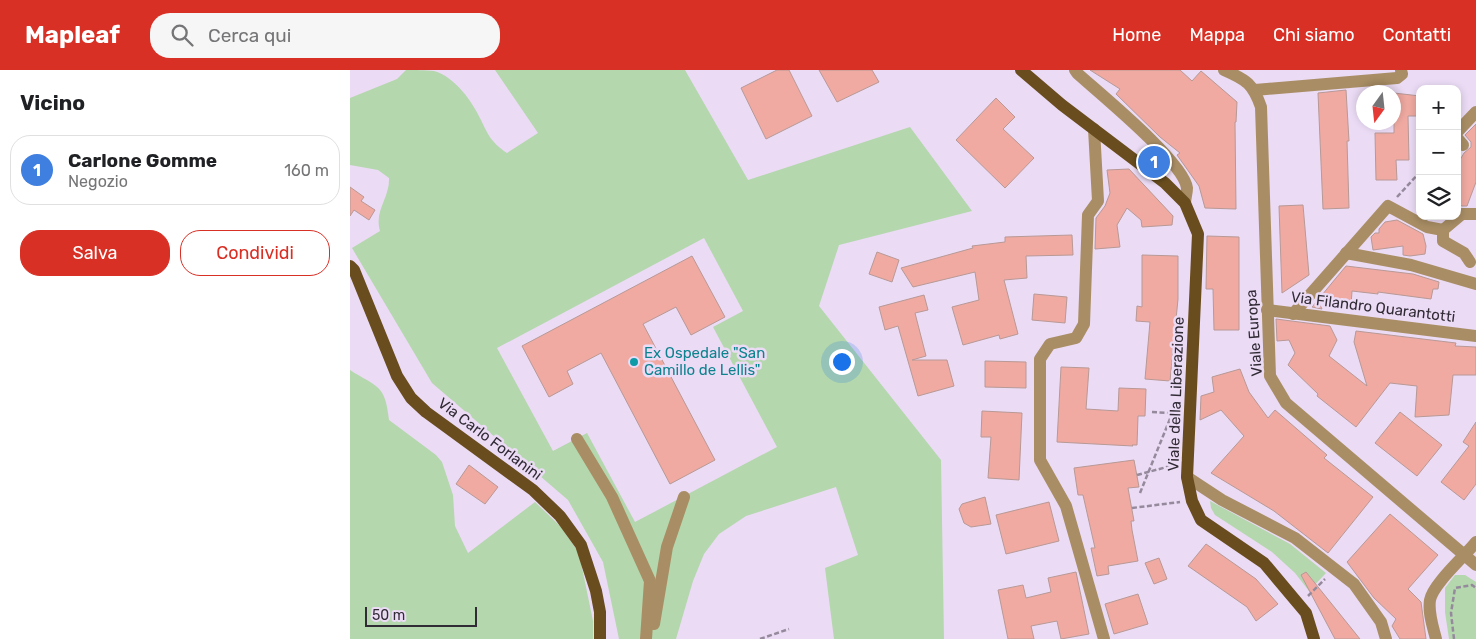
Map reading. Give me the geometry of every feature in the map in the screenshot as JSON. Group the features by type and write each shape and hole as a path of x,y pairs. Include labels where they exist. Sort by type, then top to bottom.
{"main road":[{"path":"1022,70 1062,105 1165,184 1185,204"},
{"name":"Viale della Liberazione","path":"1185,204 1198,234 1187,477"},
{"name":"Via Carlo Forlanini","path":"350,266 354,270 398,376 411,398 426,412 533,490 560,516 581,545 596,591 600,612 600,639"},
{"path":"1187,477 1192,501 1201,520 1264,563 1306,613 1314,639"}],"street":[{"path":"1075,70 1076,73 1160,148 1179,170 1187,188 1185,204"},
{"path":"1224,70 1251,85 1255,90 1397,78 1402,74 1401,70"},
{"name":"Viale Europa","path":"1255,90 1261,107 1270,376 1286,403 1476,565"},
{"path":"1459,130 1476,112"},
{"path":"1094,129 1098,200 1088,215 1084,324 1076,338 1050,344 1040,360 1040,460 1066,506 1104,639"},
{"path":"1292,314 1388,206 1427,227 1443,230"},
{"path":"1470,262 1464,253 1443,242 1443,230 1462,214 1476,214"},
{"path":"1346,253 1411,265 1476,284"},
{"name":"Via Filandro Quarantotti","path":"1267,310 1476,336"},
{"path":"577,439 612,498 650,582 646,639"},
{"name":"Viale della Liberazione","path":"1187,477 1222,500 1295,538 1354,584 1381,622 1386,639"},
{"path":"652,639 667,547 684,497"},
{"path":"1436,639 1430,599 1435,589 1476,542"}],"path":[{"path":"1388,206 1417,175"},
{"path":"1140,493 1175,404 1192,392"},
{"path":"1152,412 1172,412"},
{"path":"1137,475 1178,464"},
{"path":"1132,508 1182,502"},
{"path":"1311,593 1328,575"},
{"path":"1454,639 1451,613 1455,588 1472,585 1476,588"},
{"path":"760,639 789,629"}],"green space":[{"path":"406,70 434,71 442,74 456,84 468,98 491,138 507,153 538,133 495,70 685,70 748,180 910,127 972,211 839,245 819,306 941,460 944,639 834,639 825,568 858,555 836,487 746,516 719,534 704,554 693,581 676,639 619,639 603,562 568,500 432,383 352,248 380,231 380,210 389,185 389,178 378,170 350,165 350,98 397,79","holes":["704,238 743,311 713,327 777,447 635,522 587,433 553,451 497,348"]},
{"path":"350,370 374,384 382,393 389,420 436,455 442,462 453,495 455,526 468,553 535,502 561,527 579,553 593,621 593,639 350,639"},
{"path":"1210,501 1290,544 1326,573 1309,591 1295,573 1272,552 1215,515"},
{"path":"1455,575 1465,575 1476,582 1476,639 1449,639 1445,612 1445,588"}],"building":[{"path":"777,70 789,70 812,116 766,139 741,88"},
{"path":"819,70 872,70 879,82 837,102"},
{"path":"1090,70 1180,70 1192,81 1201,71 1237,102 1235,122 1236,209 1205,208 1199,186 1177,155 1180,153 1160,137 1116,94 1120,89"},
{"path":"1346,90 1349,141 1347,141 1349,208 1323,209 1318,93"},
{"path":"1401,94 1416,96 1416,116 1408,116 1409,160 1396,160 1397,180 1376,180 1375,133 1394,133 1394,130 1401,130"},
{"path":"996,98 1015,117 1003,129 1034,158 1005,188 956,140"},
{"path":"1476,124 1476,182 1467,206 1462,206 1461,158 1471,147 1471,142 1465,135"},
{"path":"1129,169 1173,216 1172,225 1142,227 1141,220 1127,208 1117,225 1120,247 1095,249 1096,218 1105,206 1110,193 1107,170"},
{"path":"350,187 364,197 361,201 375,210 369,220 354,210 350,216"},
{"path":"1303,205 1309,275 1282,293 1279,206"},
{"path":"1397,220 1423,234 1426,246 1425,254 1403,255 1403,246 1373,250 1371,237 1375,233 1379,233 1379,229 1385,222"},
{"path":"1072,235 1073,255 1026,256 1027,278 1004,280 1018,334 1000,339 999,335 963,345 952,307 979,300 975,272 913,287 901,268 973,248 972,246 1005,242 1005,237"},
{"path":"1207,236 1239,237 1239,330 1214,330 1213,289 1206,289"},
{"path":"877,252 899,260 892,282 869,274"},
{"path":"1142,255 1178,256 1178,299 1170,381 1145,379 1150,322 1136,321 1137,306 1142,307"},
{"name":"Ex Ospedale \"San Camillo de Lellis\"","path":"692,256 725,317 691,335 676,307 643,324 715,460 670,484 601,353 567,371 573,384 549,397 522,346"},
{"path":"1346,266 1413,274 1439,282 1438,289 1433,289 1431,299 1378,292 1378,294 1352,291 1351,306 1318,301 1322,309 1312,307"},
{"path":"1034,294 1067,297 1065,323 1032,320"},
{"path":"924,295 928,310 915,313 926,356 912,360 947,360 954,386 918,396 898,326 885,330 879,307"},
{"path":"1276,319 1330,326 1337,340 1329,356 1367,386 1354,342 1356,331 1456,343 1455,346 1476,347 1476,375 1453,375 1449,415 1415,417 1417,386 1390,383 1356,427 1317,396 1318,394 1288,365 1295,353 1289,340 1277,341"},
{"path":"985,361 1026,362 1026,388 985,387"},
{"path":"1061,367 1089,368 1086,409 1118,411 1119,388 1146,389 1145,416 1138,416 1137,445 1057,442"},
{"path":"1240,369 1249,392 1268,418 1275,410 1327,455 1324,458 1373,497 1328,553 1274,511 1211,473 1244,436 1221,410 1200,420 1201,396 1214,392 1212,377"},
{"path":"982,411 1022,413 1019,480 988,478 991,437 981,437"},
{"path":"1400,412 1442,445 1417,476 1375,443"},
{"path":"1476,422 1476,484 1464,500 1441,482 1469,446 1463,442"},
{"path":"1134,460 1139,487 1128,488 1134,521 1131,521 1132,530 1138,561 1108,566 1109,574 1097,576 1091,548 1095,548 1083,495 1078,495 1074,468"},
{"path":"469,465 498,487 485,504 456,484"},
{"path":"985,497 991,524 971,527 964,523 959,509 962,504"},
{"path":"1049,502 1059,541 1006,554 996,515"},
{"path":"1390,514 1438,555 1408,589 1421,602 1426,639 1400,639 1392,626 1396,619 1374,598 1347,562"},
{"path":"1206,544 1256,579 1278,604 1256,621 1247,607 1188,566"},
{"path":"1159,558 1167,579 1154,584 1145,563"},
{"path":"1076,572 1089,634 1061,639 1057,621 1031,626 1034,639 1008,639 998,590 1023,585 1026,598 1051,592 1048,578"},
{"path":"1306,572 1360,639 1335,639 1301,575"},
{"path":"1138,594 1148,624 1114,634 1105,604"}],"place":[{"name":"Carlone Gomme","path":"1154,162"},
{"name":"Ex Ospedale \"San Camillo de Lellis\"","path":"634,362"}]}
